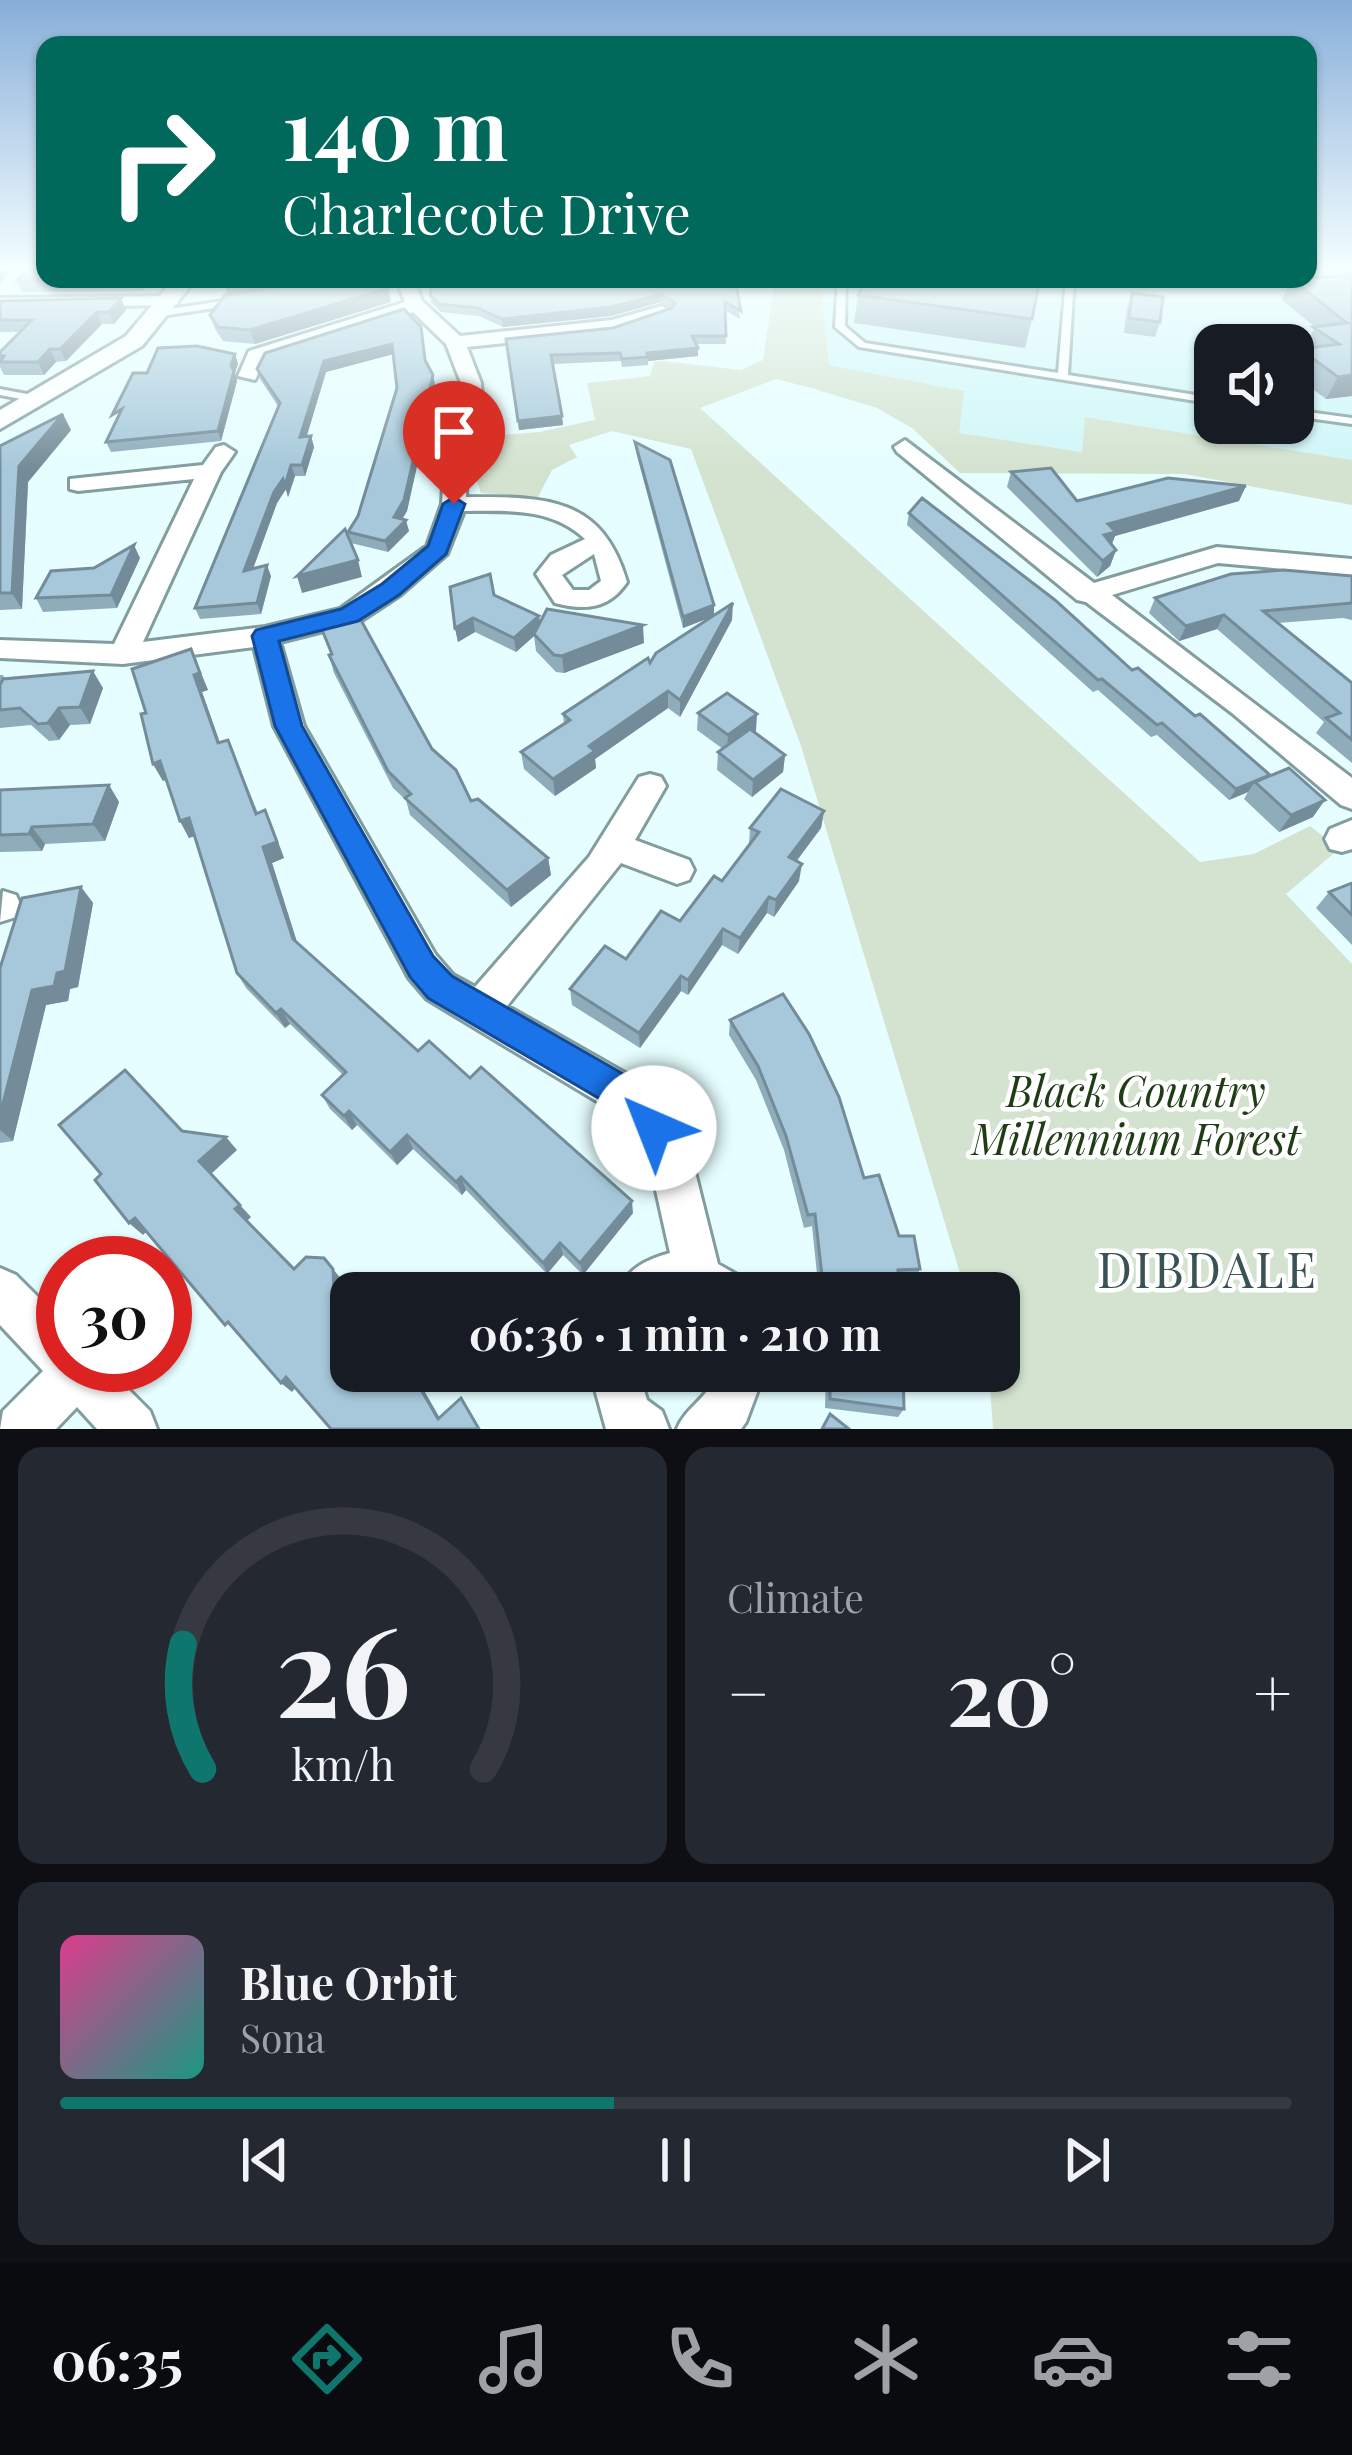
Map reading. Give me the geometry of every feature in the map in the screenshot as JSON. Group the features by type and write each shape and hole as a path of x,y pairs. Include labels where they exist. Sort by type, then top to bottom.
{"street":[{"path":"0,421 138,337"},
{"path":"233,352 256,355 315,337"},
{"path":"0,649 123,654 265,636 349,616 391,589 438,549 454,504 456,450 471,402 469,370 449,337"},
{"path":"455,342 500,337"},
{"path":"248,376 256,355"},
{"path":"905,447 1086,594 1277,729 1352,796"},
{"path":"73,511 80,476 217,462 123,654"},
{"path":"454,504 563,510 578,516 598,542"},
{"path":"1086,594 1217,555 1352,566"},
{"path":"265,636 289,726 422,966 440,987 640,1104 669,1152 708,1272"},
{"path":"479,1011 614,846 650,786"},
{"path":"614,846 676,870"},
{"path":"0,1291 36,1329"},
{"path":"21,1429 49,1392"},
{"path":"96,1392 132,1429"},
{"path":"620,1392 626,1416 644,1429"},
{"path":"702,1429 715,1423 737,1392"}],"lane":[{"path":"851,337 862,346 1194,398"},
{"path":"1063,377 1066,337"},
{"path":"0,392 38,399"},
{"path":"1314,416 1352,421"}],"shaded area":[{"path":"825,337 1194,337 1194,434 1086,417 1083,452 958,433 964,391 828,365"},
{"path":"1314,337 1352,337 1352,460 1253,444 1314,444"}],"green space":[{"name":"Black Country Millennium Forest","path":"766,337 826,337 829,365 964,391 959,433 1082,452 1085,417 1194,435 1194,444 1253,444 1352,460 1352,505 1184,474 960,473 912,428 877,408 776,379 700,408 1200,862 1254,854 1310,826 1339,849 1286,894 1352,964 1352,1429 993,1429 990,1392 1020,1392 1020,1272 960,1272 801,746 691,449 612,431 569,445 577,457 552,470 538,497 481,493 477,482 477,437 539,432 595,420 587,383 650,376 654,362 663,361 741,370 763,360"}],"building":[{"path":"15,337 72,337 38,362 0,362 4,356 0,352"},
{"path":"317,337 422,337 425,360 433,375 404,500 394,517 406,520 385,541 348,532 358,516 397,388 392,344 324,361 300,437 311,436 302,465 291,465 285,486 283,479 274,492 244,571 267,565 257,603 195,608 280,403 257,369 265,353"},
{"path":"692,337 698,348 622,359 620,353 551,355 562,416 518,421 506,339"},
{"path":"1328,337 1352,337 1352,375 1338,377 1314,359 1314,347 1339,344"},
{"path":"197,346 235,354 218,431 106,442 122,409 112,415 133,373 147,373 158,348"},
{"path":"63,414 19,466 12,593 0,593 0,446"},
{"path":"635,442 670,460 714,605 683,617"},
{"path":"1051,468 1077,501 1168,478 1246,486 1108,524 1116,532 1104,535 1116,550 1103,561 1011,472"},
{"path":"922,498 1055,600 1132,670 1138,668 1195,716 1200,714 1270,775 1236,789 1162,723 1157,725 1098,680 909,513"},
{"path":"345,529 358,560 297,576"},
{"path":"134,545 111,595 36,598 51,571 94,568"},
{"path":"1284,570 1352,576 1352,603 1263,611 1352,683 1352,740 1326,718 1340,713 1224,615 1186,626 1155,598 1231,574"},
{"path":"490,574 494,595 539,616 514,638 473,618 455,628 450,587"},
{"path":"733,603 680,700 668,691 589,746 595,751 553,779 521,752 570,720 563,714 648,658 650,663 656,653"},
{"path":"547,609 643,625 554,655 534,634"},
{"path":"357,613 432,749 456,770 471,801 478,799 548,858 507,890 405,798 411,794 388,771 329,655 320,625"},
{"path":"191,649 200,673 194,675 218,743 228,740 256,814 265,810 277,842 263,847 293,939 418,1051 429,1041 470,1078 481,1067 632,1201 580,1263 560,1243 543,1263 461,1177 456,1182 407,1135 390,1152 349,1111 344,1116 322,1095 346,1072 237,973 189,818 180,821 160,761 153,764 141,714 146,713 132,669"},
{"path":"93,671 80,707 59,708 48,723 38,724 20,708 0,710 3,679"},
{"path":"727,693 757,714 728,735 698,713"},
{"path":"750,729 785,755 753,780 718,752"},
{"path":"1289,768 1325,800 1291,815 1255,782"},
{"path":"109,785 93,824 32,827 29,834 0,835 0,790"},
{"path":"781,789 824,811 789,857 802,864 776,900 769,897 740,938 723,929 688,980 681,976 639,1033 570,989 605,946 626,959 661,911 680,921 714,876 722,881 759,832 750,828"},
{"path":"1352,883 1352,915 1329,892"},
{"path":"81,887 65,971 57,973 54,986 32,990 0,1115 0,968 22,898"},
{"path":"783,994 809,1034 839,1097 864,1178 879,1175 899,1236 914,1236 920,1269 822,1272 815,1214 808,1215 786,1136 758,1066 730,1020"},
{"path":"125,1070 182,1131 226,1137 199,1161 240,1205 235,1209 294,1269 306,1257 324,1258 333,1269 330,1392 422,1392 438,1419 461,1398 479,1429 331,1429 286,1377 281,1383 192,1286 192,1236 150,1236 135,1218 129,1223 95,1180 101,1174 59,1125"},
{"path":"830,1392 904,1392 904,1409 830,1399"},
{"path":"830,1414 849,1429 822,1429"}],"district":[{"name":"DIBDALE","path":"1208,1268"}],"route":[{"path":"454,504 438,549 391,589 349,616 265,636 289,726 422,966 440,987 614,1086 640,1104 654,1128"}]}
